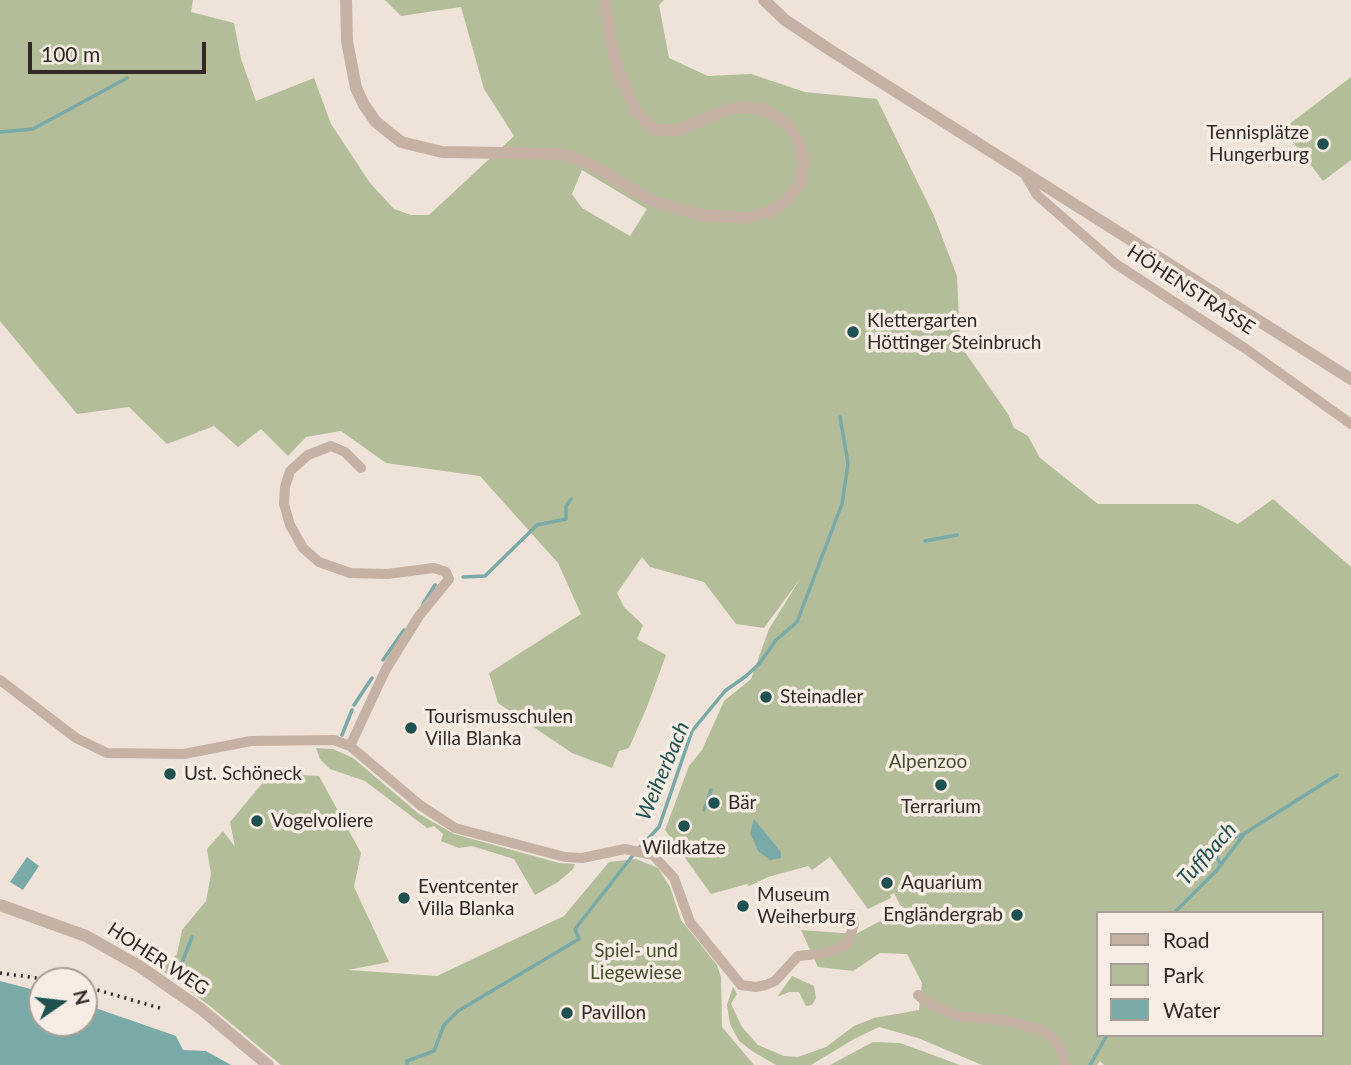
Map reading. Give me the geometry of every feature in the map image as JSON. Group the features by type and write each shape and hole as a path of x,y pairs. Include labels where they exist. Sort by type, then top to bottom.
{"street":[{"path":"346,0 347,41 356,88 376,121 387,133 401,142 442,152 561,154 586,162 652,201 699,215 746,218 769,212 785,202 799,184 804,161 797,138 786,123 766,110 740,107 678,130 657,130 649,125 634,108 619,72 612,50 605,0"},
{"name":"HÖHENSTRASSE","path":"764,0 794,27 1351,379"},
{"name":"HÖHENSTRASSE","path":"1024,173 1037,195 1116,264 1246,349 1351,424"},
{"path":"350,746 386,669 419,616 449,579 446,572 434,568 387,574 351,573 319,562 303,548 290,525 284,504 290,471 309,455 331,446 345,452 361,468"},
{"path":"0,680 76,738 107,753 184,754 251,741 334,740 350,746 420,806 455,828 565,858 582,858 629,849 653,855 674,877 690,922 741,985 766,985 775,981 798,956 827,953 845,945 854,924 852,914"},
{"name":"HOHER WEG","path":"0,905 86,936 139,966 201,1009 268,1065"},
{"path":"918,995 957,1016 1003,1020 1042,1030 1060,1047 1066,1065"}],"green space":[{"name":"Alpenzoo","path":"0,0 193,0 191,12 234,23 241,59 256,101 314,78 331,124 370,183 394,209 411,215 429,215 514,136 484,89 461,7 401,16 385,0 664,0 659,5 669,58 708,76 751,74 805,92 877,99 934,216 957,276 960,345 1008,414 1014,428 1028,436 1040,458 1098,504 1198,504 1238,524 1273,499 1351,567 1351,1065 1104,1065 1100,1061 1097,1065 982,1065 918,1038 879,1027 811,1065 776,1065 739,1041 730,1024 727,1005 733,987 737,994 731,1004 742,1027 758,1045 784,1056 798,1057 826,1047 854,1026 874,1018 919,1010 922,983 907,954 880,953 853,971 818,967 801,930 856,934 886,918 920,918 900,905 894,893 890,895 891,898 868,909 830,857 812,870 808,866 768,877 749,886 747,884 711,894 665,830 689,766 702,750 724,701 751,679 769,629 800,579 764,628 736,624 704,582 650,567 642,557 617,593 624,607 643,625 637,639 666,655 629,748 619,751 612,768 572,753 498,703 489,673 581,614 558,563 480,476 386,463 341,431 306,437 288,456 261,429 238,447 214,426 167,444 129,407 77,414 0,321","holes":["582,170 647,209 630,236 582,208 572,194"]},
{"name":"Tennisplätze Hungerburg","path":"1351,77 1351,160 1323,181 1283,129"},
{"path":"316,748 333,749 353,758 419,814 454,834 559,863 575,864 573,869 558,882 535,895 514,859 472,846 459,848 441,841 443,834 434,826 427,828 365,781 330,769 320,759"},
{"name":"Spiel- und Liegewiese","path":"271,773 319,776 361,853 354,887 389,962 348,970 437,976 564,916 609,862 636,859 658,868 670,887 681,920 717,965 721,977 722,1027 754,1065 281,1065 160,969 177,954 182,930 206,901 211,874 207,849 223,831 235,847 230,822"},
{"path":"792,976 814,986 816,998 812,1005 806,1006 799,992 789,992 777,997"},
{"path":"873,1042 900,1043 960,1065 830,1065"}],"water":[{"path":"754,819 781,852 781,858 770,860 758,851 750,833"},
{"path":"27,857 39,866 23,890 10,882"},
{"path":"0,981 28,988 28,1037 98,1037 98,1009 176,1036 183,1050 206,1051 231,1065 0,1065"}],"waterway":[{"path":"0,132 33,129 127,78"},
{"name":"Weiherbach","path":"639,848 659,827 692,731 725,691 759,664 776,640 797,622 842,504 848,463 840,417"},
{"path":"463,577 485,576 537,525 566,519 566,506 571,499"},
{"path":"925,541 957,535"},
{"path":"423,604 435,585"},
{"path":"383,660 404,630"},
{"path":"354,705 372,678"},
{"path":"342,735 352,710"},
{"name":"Tuffbach","path":"1176,911 1216,871 1245,833 1337,775"},
{"path":"704,810 711,790"},
{"path":"1221,865 1215,854 1218,844 1243,834"},
{"name":"Weiherbach","path":"407,1065 407,1061 434,1051 444,1025 458,1011 579,939 575,929 634,854"},
{"path":"178,973 192,937"},
{"name":"Tuffbach","path":"1090,1065 1106,1037"}],"railway":[{"path":"0,973 28,977"},
{"path":"98,990 163,1009"}],"place":[{"name":"Tennisplätze Hungerburg","path":"1323,144"},
{"name":"Klettergarten Höttinger Steinbruch","path":"853,332"},
{"name":"Steinadler","path":"766,697"},
{"name":"Tourismusschulen Villa Blanka","path":"411,728"},
{"name":"Ust. Schöneck","path":"170,774"},
{"name":"Terrarium","path":"941,785"},
{"name":"Bär","path":"714,803"},
{"name":"Vogelvoliere","path":"257,821"},
{"name":"Wildkatze","path":"684,826"},
{"name":"Aquarium","path":"887,883"},
{"name":"Eventcenter Villa Blanka","path":"404,898"},
{"name":"Museum Weiherburg","path":"743,906"},
{"name":"Engländergrab","path":"1017,915"},
{"name":"Pavillon","path":"567,1013"}]}
